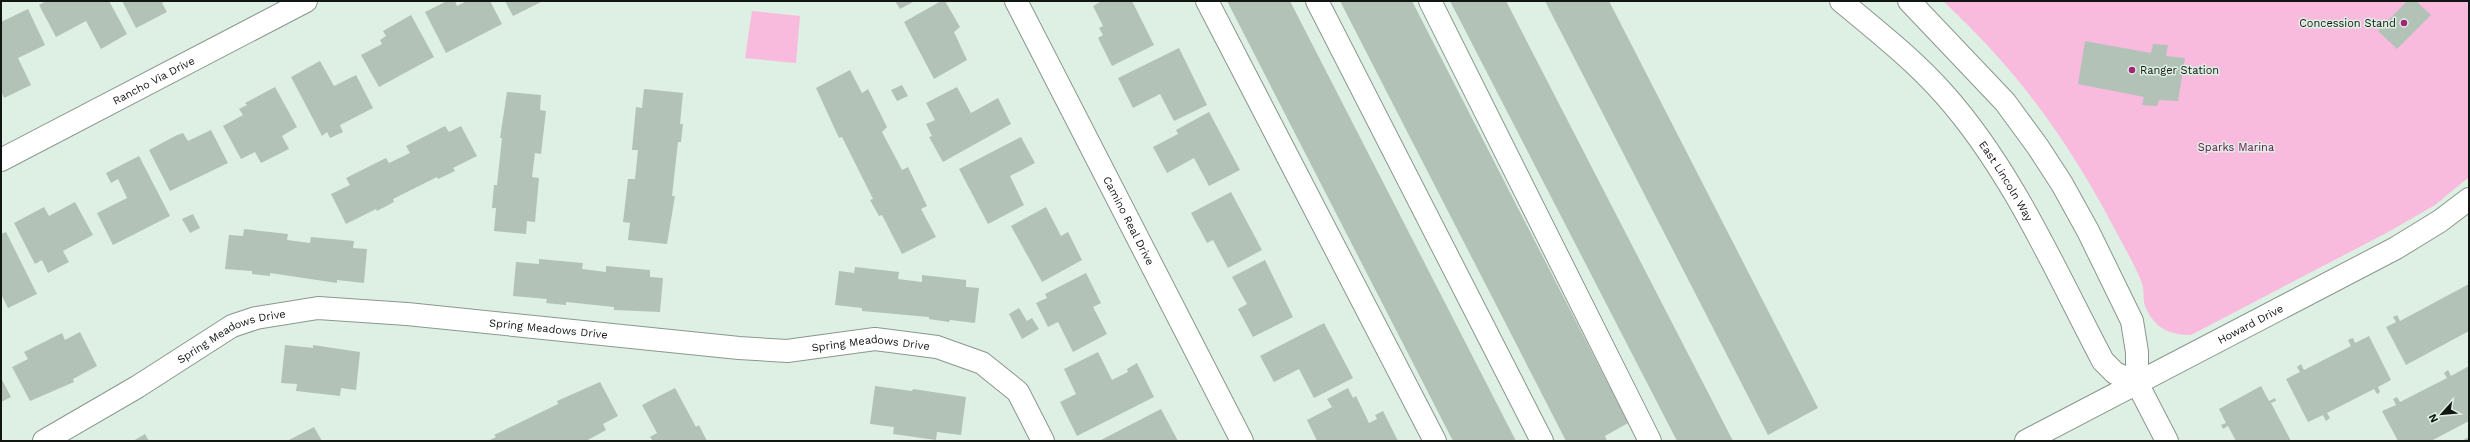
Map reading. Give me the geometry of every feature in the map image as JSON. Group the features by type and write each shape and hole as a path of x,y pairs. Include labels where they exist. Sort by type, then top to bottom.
{"street":[{"name":"Rancho Via Drive","path":"1,160 306,1"},
{"name":"Camino Real Drive","path":"1016,1 1242,441"},
{"path":"1207,1 1435,441"},
{"path":"1317,1 1542,441"},
{"path":"1430,1 1650,441"},
{"name":"East Lincoln Way","path":"1841,1 1898,50 1944,94 1982,144 2021,205 2102,361 2115,373 2137,383"},
{"path":"1909,1 1963,55 2005,102 2038,147 2062,184 2088,231 2132,321 2137,352 2137,383 2167,441"},
{"name":"Howard Drive","path":"2026,441 2396,248 2440,221 2469,199"},
{"name":"Spring Meadows Drive","path":"44,441 137,387 232,326 256,318 318,308 451,318 739,348 787,350 875,339 937,347 982,363 1018,392 1043,441"}],"green space":[{"name":"Sparks Marina","path":"1943,1 2469,1 2469,177 2435,205 2390,231 2191,335 2166,331 2153,320 2148,312 2144,303 2142,283 2132,261 2094,192 2057,133 2016,78 1994,52"},
{"path":"752,11 800,16 796,63 745,58"}],"building":[{"path":"46,1 109,1 127,34 101,49 86,21 56,37 39,5"},
{"path":"122,1 166,1 162,3 167,12 136,28"},
{"path":"447,1 455,1 457,6 467,1 490,1 502,24 446,53 425,12"},
{"path":"505,1 543,1 513,16"},
{"path":"895,1 915,1 900,9"},
{"path":"941,1 945,1 960,27 954,32 967,60 934,79 904,22"},
{"path":"1102,1 1132,1 1154,45 1112,66 1098,38 1103,35 1099,28 1103,26 1093,6"},
{"path":"1227,1 1290,1 1516,441 1453,441"},
{"path":"1340,1 1412,1 1628,423 1605,436 1607,441 1566,441"},
{"path":"1450,1 1506,1 1733,441 1677,441"},
{"path":"1545,1 1609,1 1818,408 1768,435"},
{"name":"Concession Stand","path":"2407,1 2416,1 2431,15 2397,49 2378,31"},
{"path":"28,9 45,45 18,58 31,85 4,98 1,91 1,22"},
{"path":"411,15 434,57 379,87 361,55 382,44 380,40 386,36 383,31"},
{"name":"Ranger Station","path":"2085,41 2151,53 2153,44 2168,45 2166,56 2185,58 2178,101 2159,100 2157,106 2142,105 2144,97 2078,84"},
{"path":"1179,48 1207,105 1174,121 1160,94 1133,108 1118,78"},
{"path":"320,61 334,86 356,75 373,108 340,125 343,132 330,138 327,132 322,136 291,77"},
{"path":"850,70 862,93 868,89 887,127 882,132 902,170 908,167 927,206 921,209 936,237 902,254 882,215 879,216 870,200 873,199 842,137 839,138 816,88"},
{"path":"902,85 908,96 897,101 891,90"},
{"path":"275,87 297,127 282,136 289,149 261,163 255,152 241,159 223,126 243,115 239,109 247,105 245,103"},
{"path":"957,87 971,113 998,98 1011,124 943,162 929,137 932,136 926,124 935,120 926,103"},
{"path":"644,89 683,93 680,124 683,124 681,142 678,142 672,196 675,196 667,244 628,240 630,223 623,222 628,179 635,179 638,150 632,150 636,107 642,108"},
{"path":"507,92 541,95 540,110 546,111 541,154 535,153 532,177 539,178 535,222 527,221 526,234 494,231 496,208 492,208 494,185 497,185 502,138 500,138"},
{"path":"1209,112 1240,170 1209,186 1194,158 1167,173 1153,147 1178,134 1176,130"},
{"path":"445,126 449,132 461,126 477,156 453,168 455,171 438,179 437,177 393,199 394,202 377,211 376,209 346,224 331,194 350,185 346,178 386,158 389,163 410,153 406,146"},
{"path":"211,130 228,163 170,191 149,150 183,133 188,141"},
{"path":"1021,137 1035,163 1010,176 1024,205 988,224 959,169"},
{"path":"139,156 170,216 113,245 97,213 127,198 118,179 111,183 106,173"},
{"path":"1231,192 1262,250 1228,268 1213,240 1207,243 1191,213"},
{"path":"75,202 93,235 63,251 69,262 48,273 42,260 35,264 14,223 44,207 49,216"},
{"path":"1046,207 1061,236 1068,232 1082,260 1042,282 1011,226"},
{"path":"193,214 200,228 190,233 182,219"},
{"path":"244,229 288,234 287,240 310,243 311,237 354,241 353,248 367,249 364,283 337,280 337,283 270,273 270,276 252,274 252,271 225,269 229,235 243,236"},
{"path":"6,232 37,294 8,308 1,294 1,234"},
{"path":"539,259 583,263 582,269 606,272 606,266 650,270 650,277 663,278 660,312 614,310 614,307 566,302 566,305 546,303 547,299 513,296 516,262 539,264"},
{"path":"1265,260 1293,317 1253,337 1238,309 1247,304 1232,277"},
{"path":"855,267 899,272 898,279 922,282 922,275 966,280 966,287 979,288 975,323 950,320 949,322 929,319 929,317 862,311 862,308 835,305 839,271 854,273"},
{"path":"1086,273 1101,303 1093,307 1107,334 1073,352 1058,322 1048,327 1036,303 1047,298 1045,294"},
{"path":"2469,284 2469,331 2406,365 2386,327 2396,322 2393,317 2397,315 2400,321"},
{"path":"1019,308 1027,321 1032,318 1039,329 1022,339 1009,314"},
{"path":"1324,323 1353,378 1314,398 1299,369 1274,382 1260,356"},
{"path":"80,332 97,366 73,379 74,382 30,401 12,367 28,359 24,352 62,333 65,340"},
{"path":"2369,336 2391,380 2378,387 2380,392 2377,394 2374,389 2327,413 2330,418 2326,421 2323,415 2308,422 2286,379 2300,372 2297,367 2301,364 2304,370 2351,346 2348,340 2353,338 2355,343"},
{"path":"285,345 313,348 313,345 360,352 356,390 341,388 340,396 296,391 297,384 281,383"},
{"path":"1098,352 1112,380 1128,372 1127,369 1137,363 1154,397 1077,436 1060,402 1076,394 1064,369"},
{"path":"2469,366 2469,421 2431,441 2398,441 2382,411 2396,405 2393,399 2397,397 2400,402 2447,378 2444,373 2448,370 2451,376"},
{"path":"1,378 11,397 1,402"},
{"path":"600,382 618,416 603,424 606,430 586,441 488,441 496,437 494,435 558,404 557,401"},
{"path":"875,386 912,391 913,389 966,397 961,435 937,432 936,440 893,434 894,427 870,424"},
{"path":"2261,386 2269,401 2275,398 2276,401 2271,403 2291,441 2236,441 2228,426 2223,429 2221,425 2226,423 2219,409"},
{"path":"675,388 696,427 699,425 707,441 653,441 650,437 657,433 642,405"},
{"path":"1348,388 1353,398 1356,396 1369,423 1377,419 1375,415 1383,411 1398,441 1317,441 1307,420 1332,407 1327,399"},
{"path":"1161,409 1178,441 1099,441"},
{"path":"314,427 322,441 287,441"},
{"path":"145,434 149,441 133,441"},
{"path":"2469,437 2469,441 2461,441"}],"place":[{"name":"Concession Stand","path":"2404,23"},
{"name":"Ranger Station","path":"2132,70"}]}
